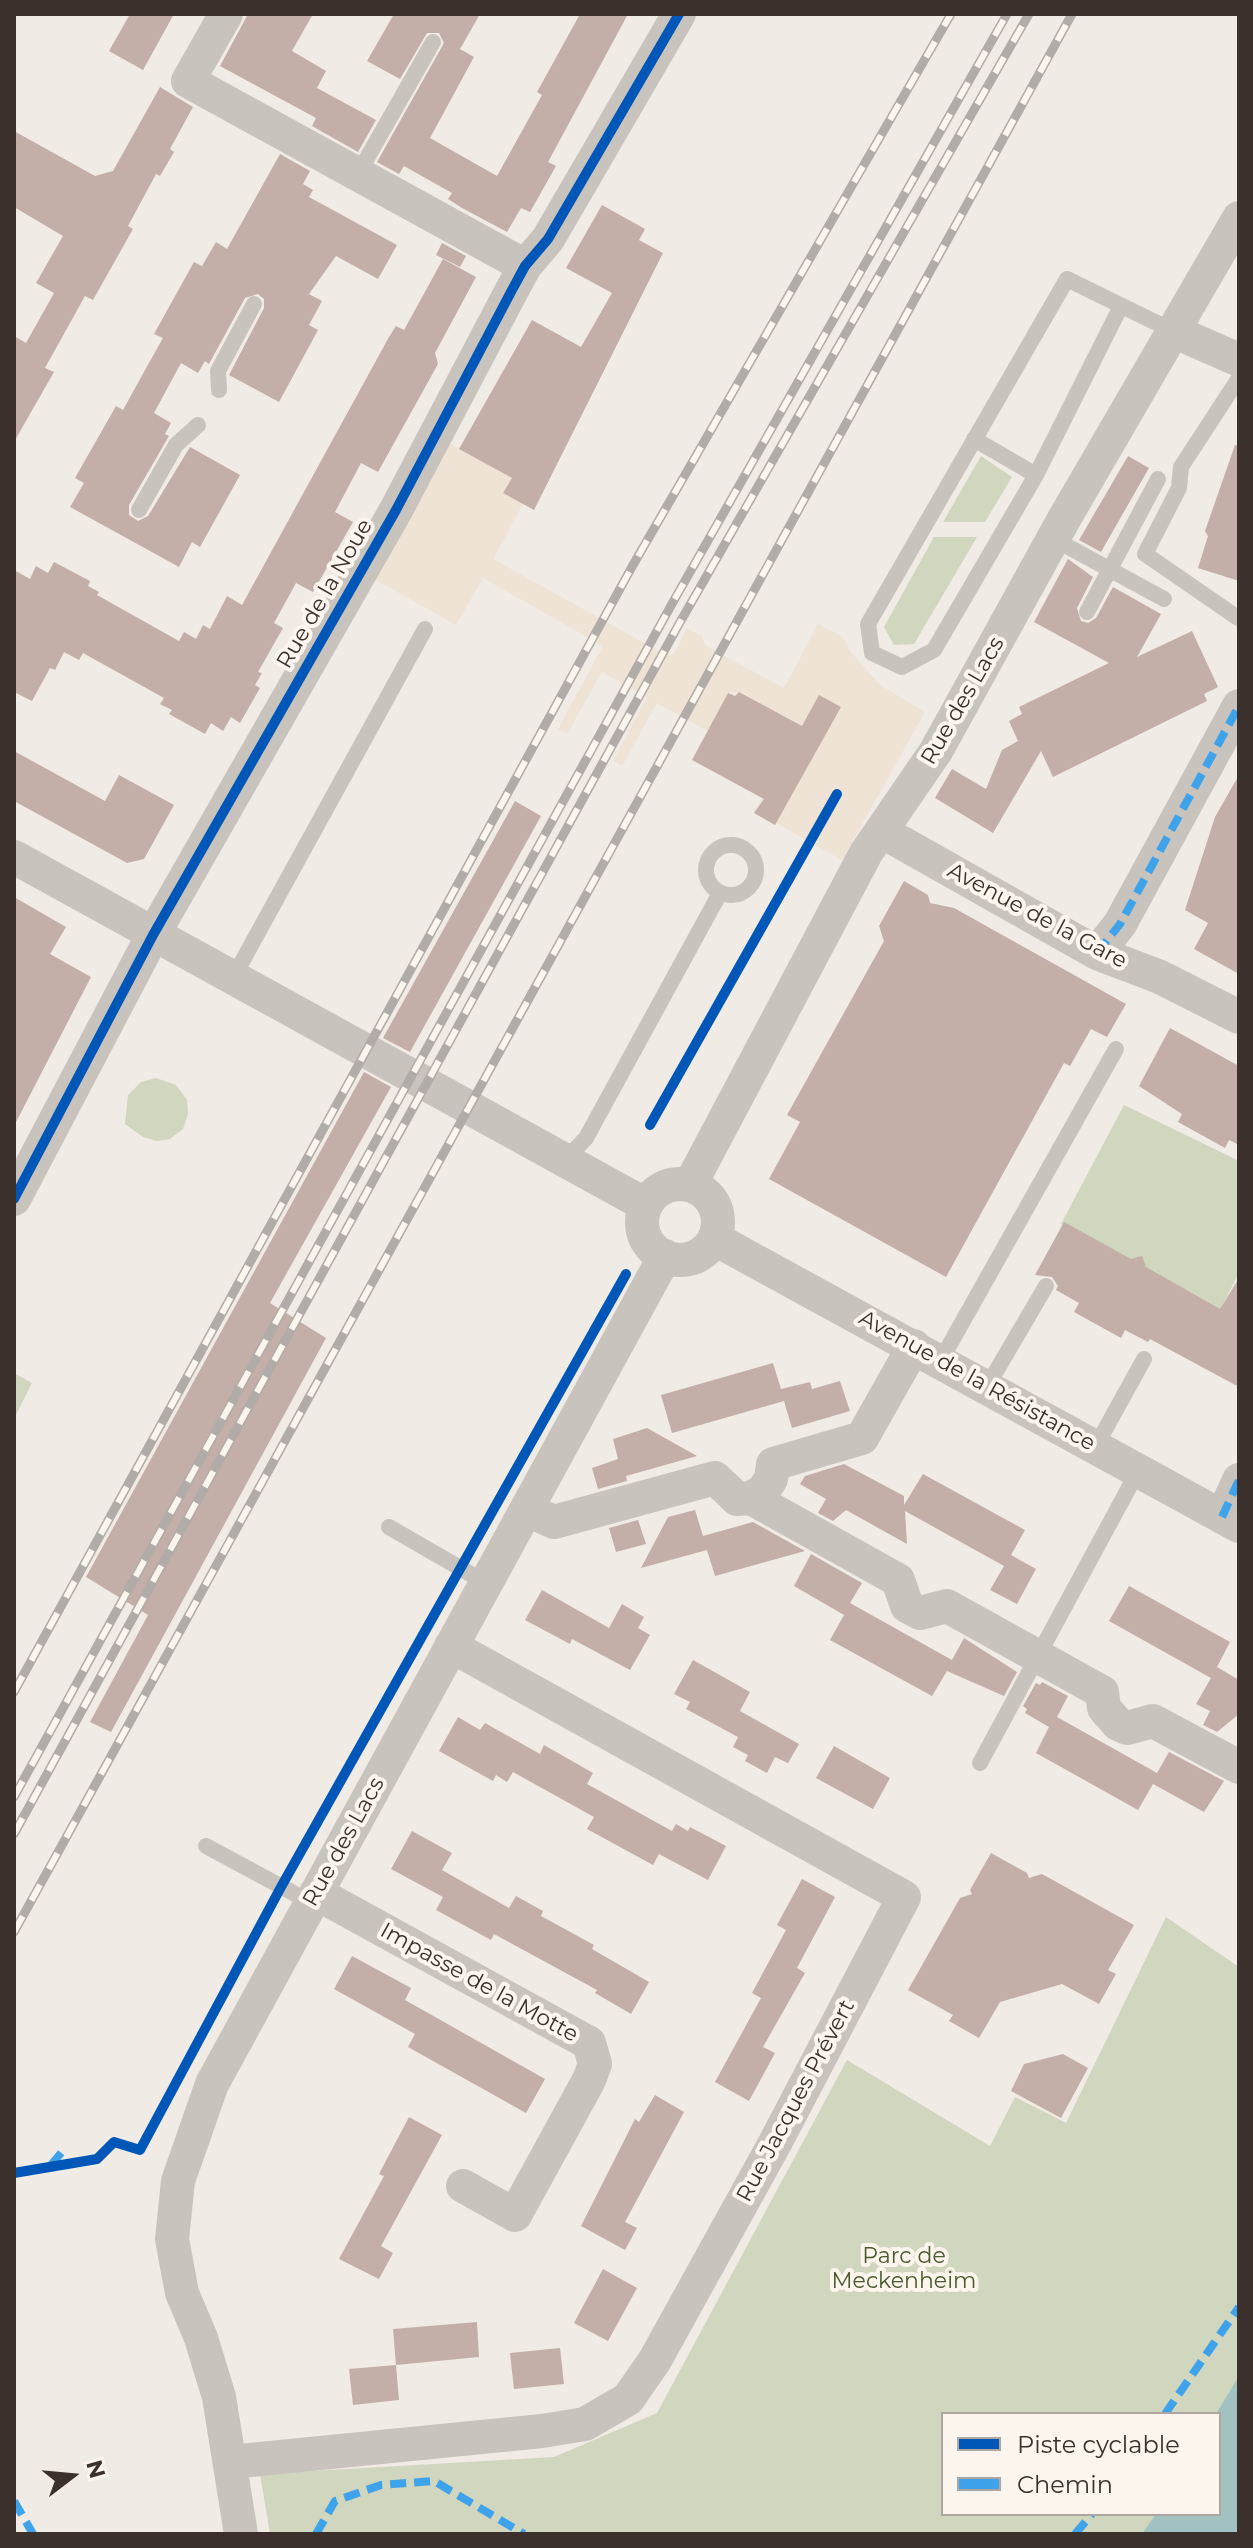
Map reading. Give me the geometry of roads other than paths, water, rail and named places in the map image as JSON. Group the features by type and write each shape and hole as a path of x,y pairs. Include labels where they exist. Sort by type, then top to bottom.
{"street":[{"path":"226,14 188,81 525,266"},
{"name":"Rue de la Noue","path":"14,1199 153,935 396,510 525,266 548,239 679,14"},
{"name":"Rue des Lacs","path":"690,1185 830,919 881,831 936,751 1239,218"},
{"path":"1173,331 1239,360"},
{"path":"1097,953 1120,924 1239,706"},
{"name":"Avenue de la Gare","path":"881,831 1097,953 1160,977 1239,1017"},
{"path":"14,857 331,1035 646,1205"},
{"path":"690,1185 702,1190 716,1208 715,1239 697,1256 675,1259 665,1256 647,1240 642,1217 646,1205 664,1187 690,1185"},
{"name":"Avenue de la Résistance","path":"715,1239 988,1385 1231,1521"},
{"name":"Rue des Lacs","path":"241,2534 219,2397 201,2338 182,2293 172,2239 178,2181 212,2084 665,1256"},
{"path":"528,1510 554,1522 715,1478 737,1499 751,1498 763,1491 771,1479 773,1464 862,1438 928,1353"},
{"path":"1231,1521 1239,1480"},
{"path":"751,1498 898,1580 900,1594 907,1606 920,1613 947,1606 1102,1692 1104,1708 1118,1724 1127,1728 1153,1721 1239,1767"},
{"name":"Rue Jacques Prévert","path":"230,2462 542,2431 585,2424 628,2399 655,2360 767,2157 904,1897 451,1646"},
{"name":"Impasse de la Motte","path":"313,1898 589,2043 595,2064 589,2080 515,2215 463,2186"},
{"name":"Rue des Lacs","path":"218,2534 230,2462"}],"lane":[{"path":"358,174 433,42"},
{"path":"1121,306 1036,475 934,650 902,667 872,653 868,624 1067,279 1173,331"},
{"path":"219,390 218,371 254,304"},
{"path":"1238,618 1145,554 1179,488 1181,467 1239,378"},
{"path":"139,510 176,445 198,425"},
{"path":"974,439 1036,475"},
{"path":"1087,612 1158,479"},
{"path":"1054,539 1164,599"},
{"path":"233,978 425,629"},
{"path":"563,1162 586,1138 720,893"},
{"path":"928,1353 1116,1049"},
{"path":"988,1385 1046,1286"},
{"path":"1096,1446 1144,1359"},
{"path":"980,1763 1138,1471"},
{"path":"389,1527 486,1583"},
{"path":"206,1846 313,1898"}],"water":[{"path":"1239,2376 1239,2534 1142,2534 1155,2516 1221,2516 1221,2412 1217,2412"}],"railway":[{"path":"14,1692 633,565 951,14"},
{"path":"14,1797 673,602 1007,14"},
{"path":"14,1834 679,624 1029,14"},
{"path":"14,1932 1072,14"}],"park label":[{"name":"Parc de Meckenheim","path":"904,2270"}]}
